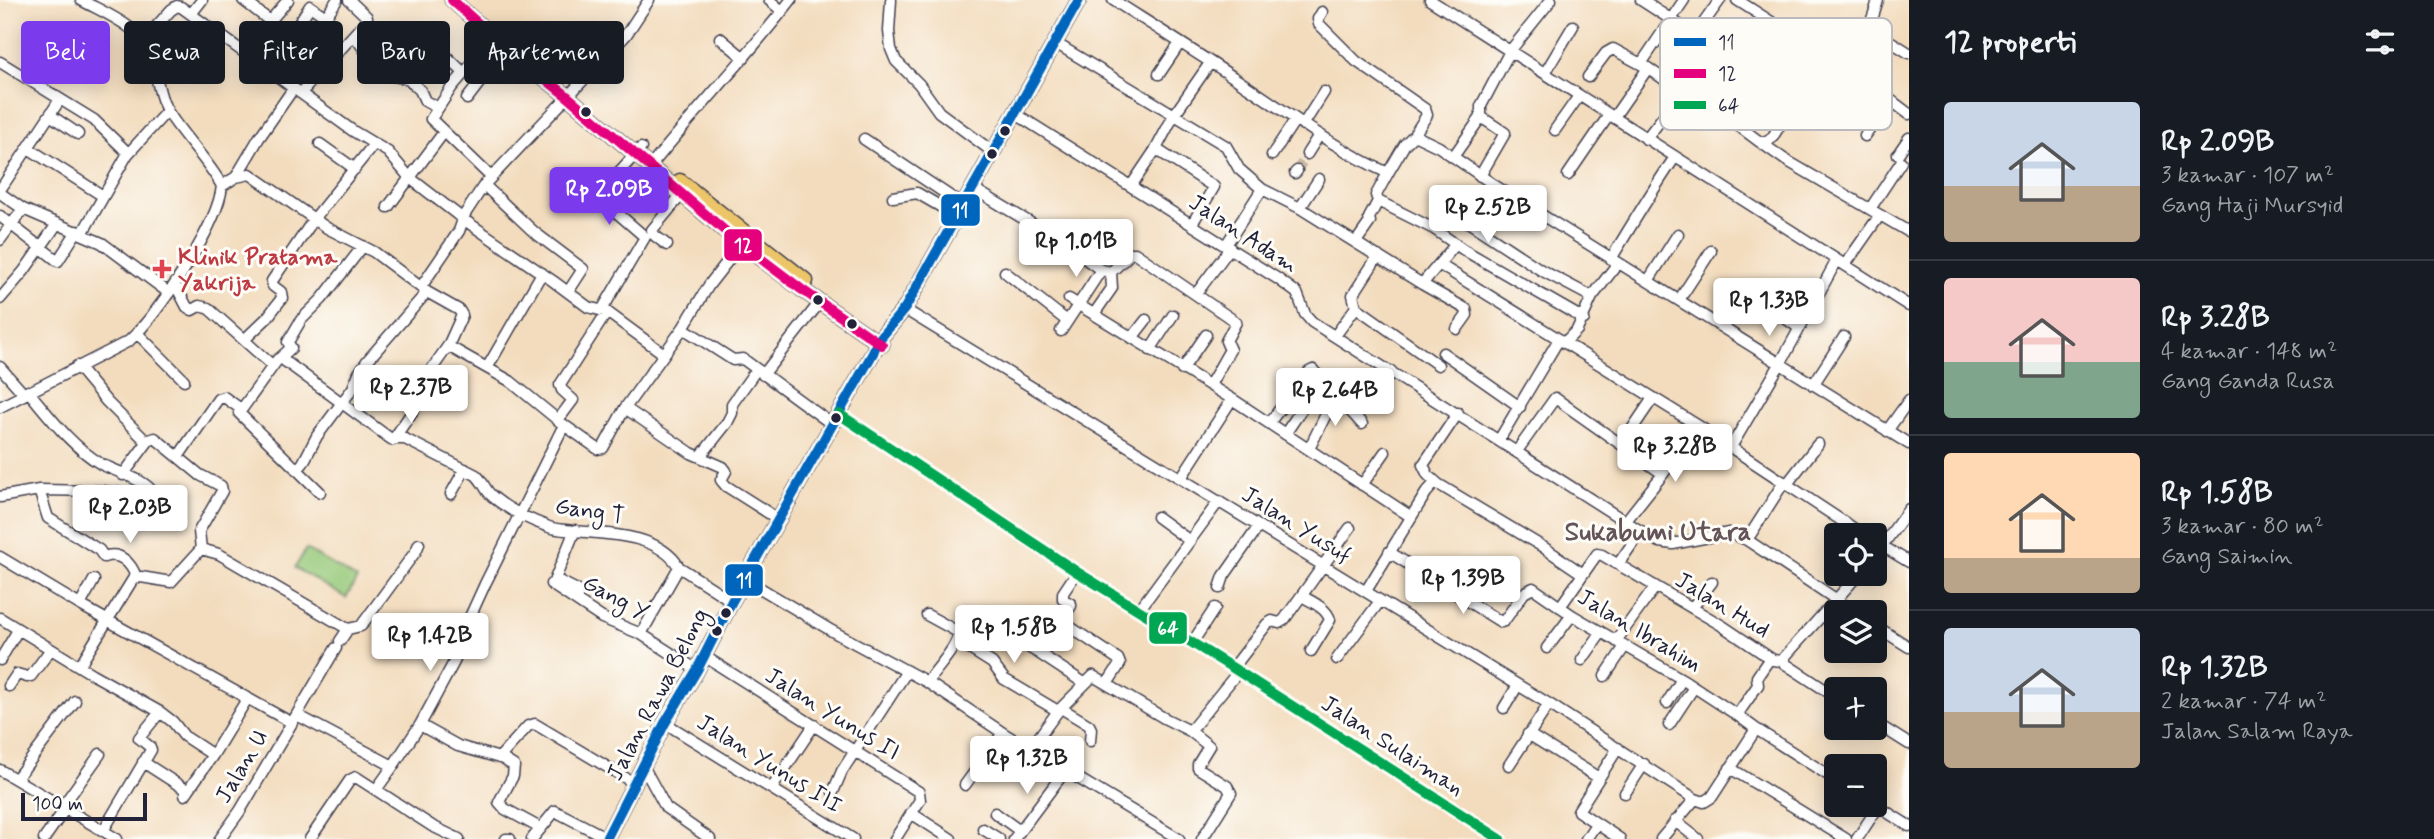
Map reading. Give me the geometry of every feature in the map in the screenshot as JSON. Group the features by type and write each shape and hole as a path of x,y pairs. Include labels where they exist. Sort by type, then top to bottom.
{"main road":[{"path":"452,0 475,21"},
{"path":"464,0 653,164 881,342"},
{"path":"881,342 909,312 941,261 1079,0"},
{"path":"881,342 905,308 993,152 1019,116 1088,0"},
{"path":"557,84 570,93"},
{"path":"653,164 682,194 741,244 820,302 881,342"},
{"name":"Jalan Rawa Belong","path":"607,839 665,723 732,601 881,342"}],"street":[{"path":"191,14 202,0"},
{"path":"243,0 270,21 288,0"},
{"path":"300,21 310,6 327,15 337,0"},
{"path":"236,177 258,138 297,91 368,19 349,0"},
{"path":"296,470 303,463 317,436 344,403 371,356 424,289 459,231 463,219 488,181 626,35 649,0"},
{"path":"769,0 782,11"},
{"path":"653,164 791,0"},
{"path":"891,0 889,31 891,49 896,61 919,84 939,112 993,152"},
{"path":"1113,0 1356,159 1388,173"},
{"path":"1430,0 1909,306"},
{"path":"1445,10 1453,0"},
{"path":"1453,157 1481,117 1481,106 1510,51 1551,0"},
{"path":"1641,0 1670,18 1684,0"},
{"path":"1707,18 1720,0"},
{"path":"1737,0 1764,18"},
{"path":"1872,18 1878,0"},
{"path":"88,2 124,25"},
{"path":"162,21 174,8 181,7 239,50"},
{"path":"1322,12 1318,19 1319,24 1356,61 1425,109 1427,115 1388,173 1376,195 1378,201 1434,229 1584,320"},
{"path":"1545,74 1573,26"},
{"path":"354,35 371,59 388,75 408,79 420,90 425,101 438,108"},
{"path":"1567,175 1645,66 1660,36"},
{"path":"720,38 744,58"},
{"path":"1159,74 1180,43"},
{"path":"1892,43 1909,53"},
{"path":"1062,47 1226,146 1239,169 1262,189 1300,208 1466,309 1467,315 1457,329"},
{"path":"1588,77 1611,49 1660,77"},
{"path":"450,60 464,73 431,119 534,232 583,270 568,292"},
{"path":"0,63 97,123 128,153"},
{"path":"1131,186 1156,149 1174,115 1210,64"},
{"path":"0,407 129,341 172,288 214,213 222,194 222,186 167,111 158,84"},
{"path":"287,84 396,159 410,178 463,219 588,307 604,311 664,354"},
{"path":"467,99 478,84"},
{"path":"1272,155 1324,92"},
{"path":"1555,130 1579,96"},
{"path":"60,101 0,191 23,209 79,232 172,288"},
{"path":"1892,101 1909,114"},
{"path":"10,201 0,215 58,261 103,196 128,153 167,111"},
{"path":"50,115 78,134"},
{"name":"Jalan Adam","path":"1019,116 1297,293 1305,314 1312,322 1625,522 1660,542 1667,543 1729,533 1747,540 1834,600"},
{"path":"1480,176 1505,133 1481,117"},
{"path":"1646,139 1660,121"},
{"path":"1744,130 1784,159 1909,232"},
{"path":"1760,142 1767,142 1777,130"},
{"path":"1865,136 1869,130"},
{"path":"388,207 444,132"},
{"path":"1307,154 1319,135"},
{"path":"1415,135 1909,444"},
{"path":"1731,447 1799,328 1875,212 1909,138"},
{"path":"864,139 960,210"},
{"path":"320,144 355,169"},
{"path":"244,340 267,318 282,298 281,292 271,282 314,219 374,144"},
{"path":"28,148 103,196"},
{"path":"1156,149 1214,187 1192,224"},
{"path":"376,790 420,724 454,662 469,618 520,516 573,400 560,385 645,240 644,235 598,194 638,151"},
{"path":"1499,440 1562,340 1577,330 1584,320 1592,297 1646,200 1675,158"},
{"path":"222,186 236,177 250,174 314,219 342,237 374,252 424,289 459,310 462,315 448,346 425,378 425,393 393,440"},
{"path":"1300,208 1319,179"},
{"path":"1482,208 1497,187"},
{"path":"1196,294 1262,189"},
{"path":"979,192 1106,271 1112,288 1094,314"},
{"path":"893,197 917,193 960,210"},
{"path":"667,245 654,235 652,230 682,194"},
{"path":"1356,242 1370,222 1369,218 1378,201"},
{"path":"1444,206 1541,270 1592,297"},
{"path":"0,240 23,209"},
{"path":"0,299 57,224"},
{"path":"1648,281 1678,234"},
{"path":"1050,255 1059,240"},
{"path":"448,346 510,381 561,422 600,449 603,448 625,408 683,328 709,285 741,244"},
{"path":"1422,284 1456,244"},
{"path":"320,492 239,413 290,348 288,342 301,320 322,299 363,246"},
{"path":"1679,300 1711,251"},
{"path":"1061,331 1068,321 1073,302 1106,271 1130,253 1135,253 1236,324 1226,341 1230,350 1210,385"},
{"path":"1378,256 1353,295 1356,307 1438,365"},
{"path":"1440,265 1697,425 1845,523"},
{"path":"1005,272 1068,321"},
{"path":"486,368 542,273"},
{"name":"Gang T","path":"172,288 187,307 192,310 199,306 208,308 244,340 344,403 393,440 405,439 481,479 491,495 520,516 551,528 629,537 657,547 674,558 679,567 732,601"},
{"path":"700,457 727,423 732,404 820,302"},
{"path":"1073,302 1229,397 1410,516"},
{"path":"1768,306 1799,328"},
{"path":"1335,336 1356,307"},
{"name":"Jalan Yusuf","path":"909,312 1549,704 1695,799"},
{"path":"1150,350 1173,316"},
{"path":"1132,338 1146,320"},
{"path":"683,328 723,355 735,361 741,358 836,419"},
{"path":"137,333 184,380"},
{"path":"1182,370 1206,335"},
{"path":"1813,385 1844,337"},
{"path":"1443,353 1520,408"},
{"path":"77,366 107,402 145,440 155,438 200,475 220,484 222,489 199,531 201,549"},
{"path":"0,367 71,441 92,458 148,485 152,492 143,495 39,490 0,497"},
{"path":"1269,423 1313,370 1321,379 1285,434"},
{"path":"1372,403 1391,371"},
{"path":"1299,384 1311,394"},
{"path":"178,457 220,397 224,397 241,410"},
{"path":"1181,478 1229,397"},
{"path":"1517,451 1556,398 1664,474"},
{"path":"1622,444 1653,398"},
{"path":"1887,431 1909,400"},
{"path":"1309,449 1331,404 1338,403 1347,408 1362,424"},
{"path":"625,408 667,439 723,467 726,471 721,480 726,486 778,519"},
{"path":"1458,413 1423,465 1428,475 1438,484 1583,574"},
{"name":"Jalan Sulaiman","path":"836,419 1500,839"},
{"path":"1625,522 1664,474 1697,425"},
{"path":"123,475 149,440"},
{"path":"1747,540 1785,483 1818,444"},
{"path":"1363,485 1385,453"},
{"path":"451,494 465,469"},
{"path":"1366,592 1428,489 1438,484"},
{"path":"39,490 45,513 53,523 92,546 104,557 111,555 124,559 136,578"},
{"path":"1139,610 1219,500"},
{"path":"1887,535 1909,509"},
{"path":"1157,517 1190,541"},
{"path":"1220,588 1224,576 1259,526"},
{"path":"1190,731 1267,624 1272,621 1282,622 1350,528"},
{"path":"575,530 555,579 577,590 577,601"},
{"path":"1560,607 1598,554 1619,564 1642,531"},
{"name":"Jalan U","path":"220,839 240,811 348,629 361,626 414,555 419,544"},
{"path":"80,665 132,580 136,578 171,582 201,549 206,548 348,629"},
{"path":"1887,549 1909,562"},
{"name":"Jalan Ibrahim","path":"1388,552 1501,622 1531,588 1601,633 1682,679 1756,729"},
{"path":"0,557 247,699 393,766"},
{"name":"Jalan Hud","path":"1619,564 1824,690"},
{"path":"641,634 679,567"},
{"path":"1041,654 1071,606 1063,599 1063,593 1077,572"},
{"path":"745,579 832,631 927,682 1003,733 1179,839"},
{"path":"80,605 94,580"},
{"path":"1692,608 1712,582"},
{"name":"Gang Y","path":"551,584 602,618 700,663"},
{"path":"1836,600 1848,586"},
{"path":"1605,676 1621,643 1656,587"},
{"path":"1302,596 1327,612 1330,620 1311,651"},
{"path":"1337,659 1380,601"},
{"path":"1192,643 1215,608"},
{"path":"1737,715 1758,684 1757,677 1824,612"},
{"path":"927,615 992,663 1004,679 1089,725 1090,741"},
{"path":"927,682 968,616 977,615 1084,683"},
{"path":"1548,648 1572,615"},
{"path":"0,618 160,712 173,722 184,736 213,755"},
{"path":"1061,621 1118,659 1120,664 1107,684"},
{"path":"0,660 18,630"},
{"path":"1582,660 1601,633"},
{"path":"1887,633 1909,647"},
{"path":"9,686 17,674 31,676 51,649"},
{"name":"Jalan Yunus II","path":"700,663 814,725 919,792 920,800 911,813"},
{"path":"833,792 842,771 907,671"},
{"path":"1030,749 1060,710 1093,676 1190,731 1209,746 1198,768 1227,786 1231,793 1202,839"},
{"path":"1667,704 1682,679"},
{"path":"1504,708 1518,685"},
{"path":"1669,725 1694,687"},
{"path":"143,762 186,793 247,699"},
{"path":"16,779 75,701"},
{"path":"1509,765 1549,704"},
{"path":"103,831 151,750 139,738 160,712"},
{"name":"Jalan Yunus III","path":"665,723 853,839"},
{"path":"420,724 458,746 499,758 514,766 513,776 499,802 505,809 540,828"},
{"path":"499,758 528,726 536,724 634,783"},
{"path":"772,788 814,725"},
{"path":"1661,839 1695,799 1704,802 1708,800 1756,729 1824,772"},
{"path":"1887,730 1909,744"},
{"path":"965,785 1003,733"},
{"path":"1528,734 1599,778"},
{"path":"1618,748 1578,811 1620,839"},
{"path":"44,839 100,754"},
{"path":"1625,793 1644,764"},
{"path":"643,766 666,808 710,839"},
{"path":"1730,768 1846,839"},
{"path":"0,770 117,839"},
{"path":"995,813 1017,835 1065,771"},
{"path":"310,839 350,780 359,778 432,826 456,838"},
{"path":"532,839 555,811 607,839"},
{"path":"895,839 911,813 947,838"},
{"path":"1887,813 1909,826"},
{"path":"1857,839 1870,817"},
{"path":"1675,821 1698,839"},
{"path":"1586,839 1596,824"},
{"path":"983,830 999,839"}],"green space":[{"path":"306,549 357,579 346,598 295,568"}],"tunnel":[{"path":"1297,171 1307,154"}],"transit line":[{"name":"12","path":"452,0 731,236 882,345"},
{"name":"11","path":"606,839 665,723 697,670 732,601 877,342 905,308 1079,0"},
{"name":"64","path":"839,414 1077,572 1500,839"}],"place":[{"name":"Klinik Pratama Yakrija","path":"162,269"}],"district":[{"name":"Sukabumi Utara","path":"1658,531"}]}
